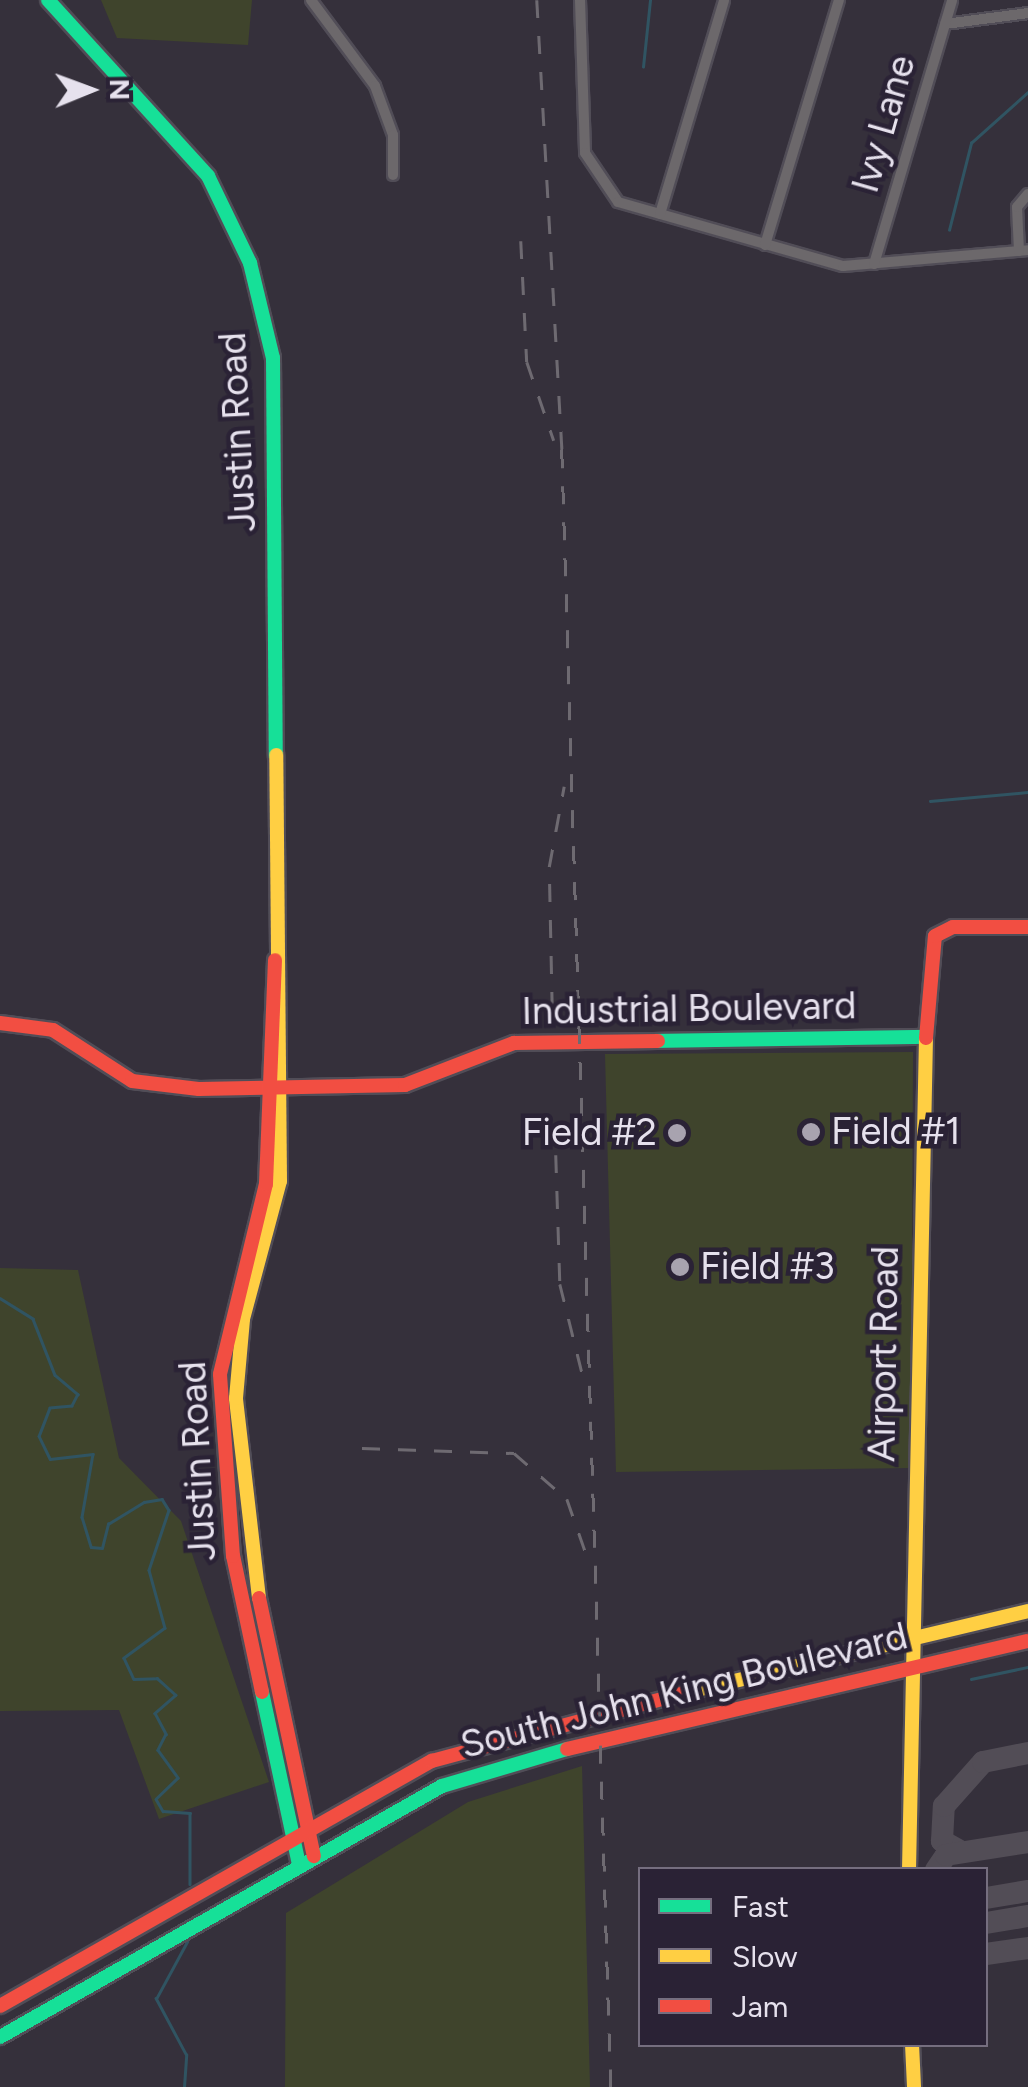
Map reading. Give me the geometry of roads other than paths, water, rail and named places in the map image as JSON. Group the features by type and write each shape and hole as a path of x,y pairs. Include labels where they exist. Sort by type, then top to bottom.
{"street":[{"name":"Justin Road","path":"48,0 200,165 259,290 274,375 282,935 261,1236 243,1319 236,1398 250,1559 314,1856"},
{"path":"311,0 376,86 394,175"},
{"path":"580,0 581,128 592,173 618,202 820,262 874,264 1024,250 1017,208 1028,194"},
{"path":"660,214 724,0"},
{"path":"766,245 839,0"},
{"name":"Ivy Lane","path":"874,264 952,0"},
{"path":"945,24 1028,12"},
{"name":"Airport Road","path":"909,1867 923,1036 935,936 953,927 1028,927"},
{"name":"Industrial Boulevard","path":"0,1022 53,1030 132,1081 274,1086 405,1084 514,1044 923,1036"},
{"name":"Justin Road","path":"261,1236 228,1312 221,1399 234,1556 299,1864"},
{"name":"South John King Boulevard","path":"0,2006 405,1774 507,1734 1028,1611"},
{"name":"South John King Boulevard","path":"0,2037 384,1812 501,1764 1028,1640"},
{"path":"912,2047 914,2087"}],"waterway":[{"path":"643,67 650,0"},
{"path":"949,230 971,143 1028,92"},
{"path":"930,801 1028,792"},
{"path":"0,1298 33,1319 55,1375 78,1394 72,1406 50,1408 39,1436 50,1459 93,1454 82,1517 91,1547 102,1548 108,1524 144,1502 162,1499 169,1510 149,1570 165,1628 124,1658 134,1679 157,1678 176,1695 155,1713 166,1734 158,1750 178,1778 156,1799 163,1811 190,1813 190,1884"},
{"path":"971,1679 1028,1667"},
{"path":"184,2087 186,2055 156,1999 187,1942"}],"railway":[{"path":"537,0 562,450 611,2087"},
{"path":"521,241 527,362 554,441"},
{"path":"552,1010 549,867 564,786"},
{"path":"556,1155 560,1284 582,1372"},
{"path":"362,1448 514,1453 567,1499 587,1556"}],"place":[{"name":"Field #1","path":"811,1132"},
{"name":"Field #2","path":"677,1133"},
{"name":"Field #3","path":"680,1267"}]}
